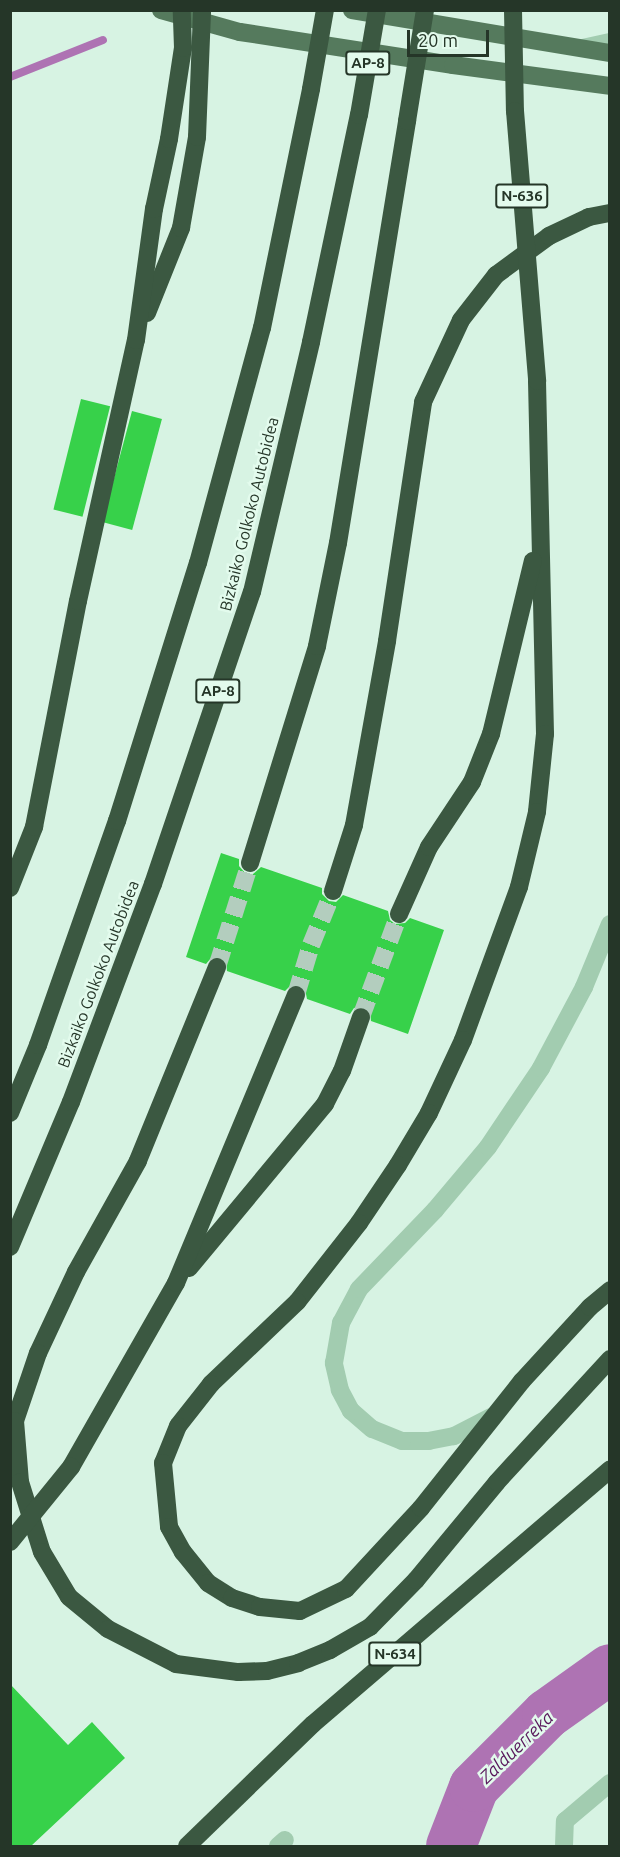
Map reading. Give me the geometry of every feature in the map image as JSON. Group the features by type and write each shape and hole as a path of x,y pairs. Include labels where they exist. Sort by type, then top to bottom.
{"highway":[{"path":"10,888 34,827 78,601 136,340 154,209 169,139 183,48 182,10"},
{"path":"136,340 181,228 197,137 202,10"},
{"name":"Bizkaiko Golkoko Autobidea","path":"10,1113 38,1045 117,821 198,563 262,328 325,10"},
{"name":"Bizkaiko Golkoko Autobidea","path":"10,1247 71,1102 153,884 252,592 314,331 377,10"},
{"path":"250,863 317,646 338,543 425,10"},
{"name":"N-636","path":"513,10 516,111 537,381 540,496"},
{"path":"333,891 354,825 387,641 423,402 461,320 496,275 549,236 589,217 609,213"},
{"path":"399,914 429,847 472,782 491,734 532,575 540,496"},
{"path":"540,496 545,734 537,812 519,887 463,1040 429,1113 398,1165 359,1223 297,1302 211,1384 178,1426 163,1463 169,1527 183,1552 208,1583 232,1598 260,1607 300,1611 346,1589 421,1508 491,1417 609,1290"},
{"path":"217,967 138,1161 76,1272 38,1353 15,1422 20,1482 42,1552 69,1597 108,1629 176,1664 238,1672 267,1671 298,1663 330,1650 370,1627 416,1580 497,1482 609,1359"},
{"path":"10,1542 70,1467 176,1283 296,995"},
{"path":"176,1283 325,1104 342,1071 361,1017"},
{"name":"N-634","path":"187,1846 313,1724 609,1469"}],"main road":[{"path":"161,10 240,32 453,65 609,86"},
{"path":"352,10 609,53"}],"street":[{"path":"491,1417 454,1436 429,1440 402,1442 372,1429 351,1411 340,1390 334,1363 341,1323 359,1289 435,1210 488,1148 541,1068 584,987 609,924"},
{"path":"564,1846 565,1821 609,1783"}],"lane":[{"path":"574,47 609,40"}],"building":[{"path":"81,399 110,406 83,517 53,510"},
{"path":"132,411 162,419 132,530 102,522"},
{"path":"221,853 239,859 239,866 246,874 253,874 261,867 322,888 322,894 329,901 336,902 343,895 388,911 390,920 395,924 405,923 410,918 444,930 408,1034 371,1021 370,1010 364,1006 354,1008 350,1014 307,999 305,989 300,984 290,986 285,991 227,971 226,961 221,956 211,958 206,964 186,957"},
{"path":"10,1684 68,1745 92,1722 125,1758 31,1846 10,1846"}],"waterway":[{"path":"10,77 103,40"},
{"name":"Zalduerreka","path":"451,1846 474,1787 547,1714 610,1669"}],"tunnel":[{"path":"217,967 250,863"},
{"path":"296,995 311,945 333,891"},
{"path":"361,1017 399,914"}]}
